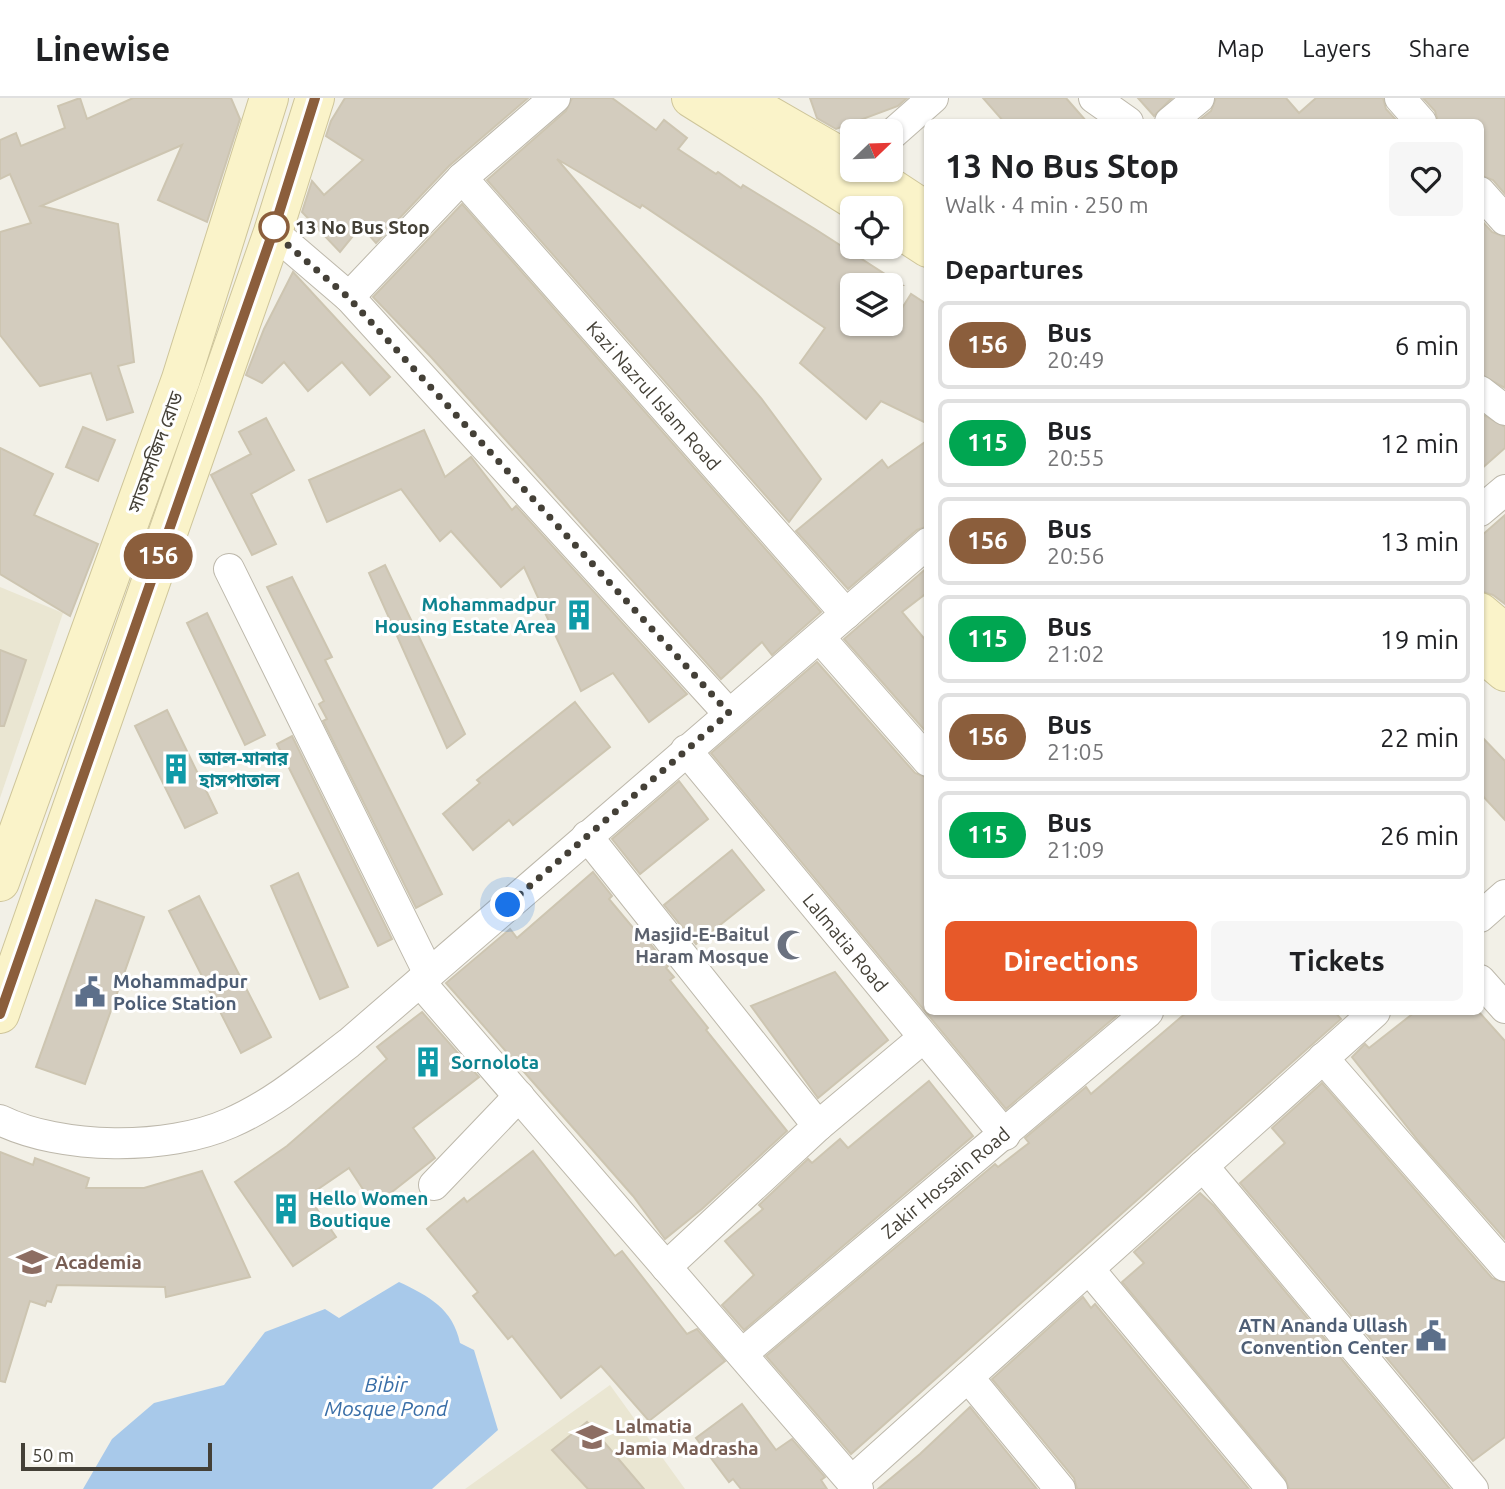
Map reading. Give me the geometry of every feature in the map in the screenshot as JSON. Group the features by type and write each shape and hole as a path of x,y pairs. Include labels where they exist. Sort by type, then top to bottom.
{"main road":[{"name":"সাতমসজিদ রোড","path":"0,882 181,379 269,98"},
{"name":"সাতমসজিদ রোড","path":"0,1014 273,232 315,98"},
{"path":"691,98 840,167"},
{"path":"739,98 840,165"},
{"path":"870,182 924,210"},
{"path":"903,232 924,245"},
{"path":"1484,615 1505,633"},
{"path":"1484,654 1505,672"}],"street":[{"path":"349,298 463,178 555,98"},
{"path":"903,124 933,98"},
{"path":"1094,98 1124,119"},
{"path":"1174,119 1199,98"},
{"path":"1400,98 1418,119"},
{"name":"Kazi Nazrul Islam Road","path":"463,178 846,614"},
{"path":"1484,196 1505,220"},
{"path":"273,232 349,298 729,713"},
{"path":"1484,394 1505,410"},
{"path":"1484,508 1505,490"},
{"path":"0,1120 16,1128 85,1142 162,1141 228,1124 277,1098 349,1043 924,546"},
{"path":"229,569 425,978 519,1096 855,1485 968,1377 1368,1015"},
{"path":"820,638 924,756"},
{"name":"Lalmatia Road","path":"686,750 1005,1135"},
{"path":"587,836 818,1126"},
{"path":"1484,984 1505,1008"},
{"name":"Zakir Hossain Road","path":"742,1354 1005,1135 1144,1015"},
{"path":"666,1267 818,1126 923,1038"},
{"path":"1323,1058 1505,1266"},
{"path":"434,1185 519,1096"},
{"path":"1203,1166 1473,1489"},
{"path":"1088,1269 1272,1489"},
{"path":"968,1377 1060,1489"}],"shaded area":[{"path":"0,587 63,613 0,798"},
{"name":"Lalmatia Jamia Madrasha","path":"610,1385 685,1489 465,1489"}],"water":[{"name":"Bibir Mosque Pond","path":"399,1282 430,1298 446,1312 457,1331 460,1343 474,1350 498,1430 432,1489 83,1489 112,1439 154,1403 224,1385 265,1332 325,1309 339,1318"}],"building":[{"path":"80,98 87,119 133,98 231,98 240,119 207,222 158,200 182,145 41,206 118,224 134,362 118,366 133,412 107,420 91,373 40,386 0,335 0,232 31,223 10,174 0,179 0,140 16,133 21,146 65,128 58,106"},
{"path":"345,98 528,98 449,166 376,243 361,226 340,252 302,212 312,181 324,195 363,160 326,136 331,121"},
{"path":"572,98 612,98 656,130 664,120 687,138 678,149 741,188 743,185 840,245 840,259 862,259 883,273 840,273 840,336 903,336 903,307 911,294 924,302 924,422 881,401 866,419 800,363 825,328 642,205 640,208 557,159 761,398 821,479 789,522 487,180 566,111"},
{"path":"810,98 907,98 898,106 863,119 840,119 840,128 836,129 817,118"},
{"path":"983,98 1066,98 1084,119 1001,119"},
{"path":"1138,98 1172,98 1154,116"},
{"path":"1216,98 1286,98 1299,113 1316,98 1383,98 1386,109 1395,119 1201,119 1211,111"},
{"path":"1423,98 1505,98 1505,194 1493,180 1484,177 1484,119 1437,119 1435,111"},
{"path":"462,204 821,612 772,655 762,642 721,679 431,357 373,297"},
{"path":"1484,223 1492,232 1505,237 1505,388 1484,376"},
{"path":"293,272 390,377 370,395 342,362 308,391 284,362 262,383 246,375 264,329"},
{"path":"1484,415 1505,427 1505,448 1484,466"},
{"path":"266,418 294,470 251,494 276,544 252,555 211,475 251,454 239,432"},
{"path":"83,427 115,440 98,481 66,467"},
{"path":"424,430 445,477 471,457 512,510 516,506 687,694 649,722 613,673 581,691 524,567 501,587 451,531 440,541 401,489 327,522 309,480"},
{"path":"924,443 924,527 917,530 848,589 796,531 882,460 888,468"},
{"path":"0,448 53,474 34,515 98,544 70,616 0,574"},
{"path":"1505,515 1505,604 1484,592 1484,533"},
{"path":"385,565 465,734 447,748 369,573"},
{"path":"924,570 924,595 902,612 924,638 924,729 844,639"},
{"path":"292,577 332,657 325,660 442,894 416,908 323,721 327,719 319,704 324,701 267,587"},
{"path":"207,613 265,735 245,745 187,623"},
{"path":"0,650 26,660 4,726 0,726"},
{"path":"817,662 915,773 924,776 924,1010 711,753"},
{"path":"575,702 610,747 513,825 509,820 473,850 443,814 480,783 477,780"},
{"name":"আল-মানার হাসপাতাল","path":"167,710 217,813 185,828 135,726"},
{"path":"292,736 392,939 378,946 277,744"},
{"path":"1484,739 1505,761 1505,820 1484,797"},
{"path":"679,781 708,819 640,874 612,839"},
{"path":"732,850 764,890 696,944 664,905"},
{"path":"593,872 612,896 609,899 634,929 637,927 668,966 666,968 674,977 670,980 708,1028 706,1030 787,1131 665,1239 633,1196 446,983 510,929 517,938"},
{"path":"298,873 348,987 320,999 271,886"},
{"path":"199,896 271,1037 241,1053 169,911"},
{"name":"Mohammadpur Police Station","path":"96,900 144,917 85,1084 36,1067"},
{"path":"835,972 888,1040 818,1098 751,1006"},
{"path":"422,1012 479,1077 413,1128 435,1158 374,1206 349,1168 308,1196 336,1237 293,1266 235,1182 287,1146 387,1059 377,1047"},
{"path":"928,1015 1117,1015 1006,1109"},
{"path":"1183,1015 1338,1015 1341,1019 851,1454 766,1356 995,1164 998,1167 1029,1143 1025,1138 1086,1087 1091,1094"},
{"path":"1411,1015 1482,1015 1505,1041 1505,1239 1420,1143 1352,1057 1365,1044 1369,1048"},
{"path":"929,1081 973,1136 744,1330 722,1305 754,1275 725,1241 763,1209 759,1205 808,1159 812,1163 840,1139 848,1148"},
{"path":"1322,1083 1492,1278 1505,1283 1505,1437 1473,1461 1240,1183 1285,1143 1272,1128"},
{"path":"533,1151 615,1256 622,1251 687,1334 697,1329 725,1361 649,1421 601,1366 561,1398 512,1336 508,1339 473,1296 478,1292 427,1229 464,1198 467,1202"},
{"path":"0,1152 33,1165 35,1158 89,1178 86,1188 144,1188 202,1171 250,1277 166,1297 165,1287 57,1285 51,1302 47,1301 45,1306 30,1301 5,1382 0,1381"},
{"path":"1200,1193 1214,1206 1450,1489 1289,1489 1285,1478 1122,1282 1144,1263 1134,1252"},
{"path":"1083,1297 1091,1308 1095,1304 1249,1489 1077,1489 1074,1478 992,1379"},
{"path":"742,1404 776,1450 792,1439 825,1477 821,1480 827,1489 741,1489 733,1479 729,1482 696,1438"},
{"path":"970,1407 1037,1489 878,1489 920,1454"},
{"name":"Lalmatia Jamia Madrasha","path":"587,1422 644,1489 588,1489 552,1450"}],"bus line":[{"name":"156","path":"0,1014 162,543 273,232 315,98"}],"place":[{"name":"13 No Bus Stop","path":"274,227"},
{"name":"Mohammadpur Housing Estate Area","path":"579,615"},
{"name":"আল-মানার হাসপাতাল","path":"176,769"},
{"name":"Masjid-E-Baitul Haram Mosque","path":"792,945"},
{"name":"Mohammadpur Police Station","path":"90,992"},
{"name":"Sornolota","path":"428,1062"},
{"name":"Hello Women Boutique","path":"286,1209"},
{"name":"Academia","path":"32,1262"},
{"name":"ATN Ananda Ullash Convention Center","path":"1431,1336"},
{"name":"Lalmatia Jamia Madrasha","path":"592,1437"}],"route":[{"path":"274,227 273,232 349,298 729,713 508,905"}]}
